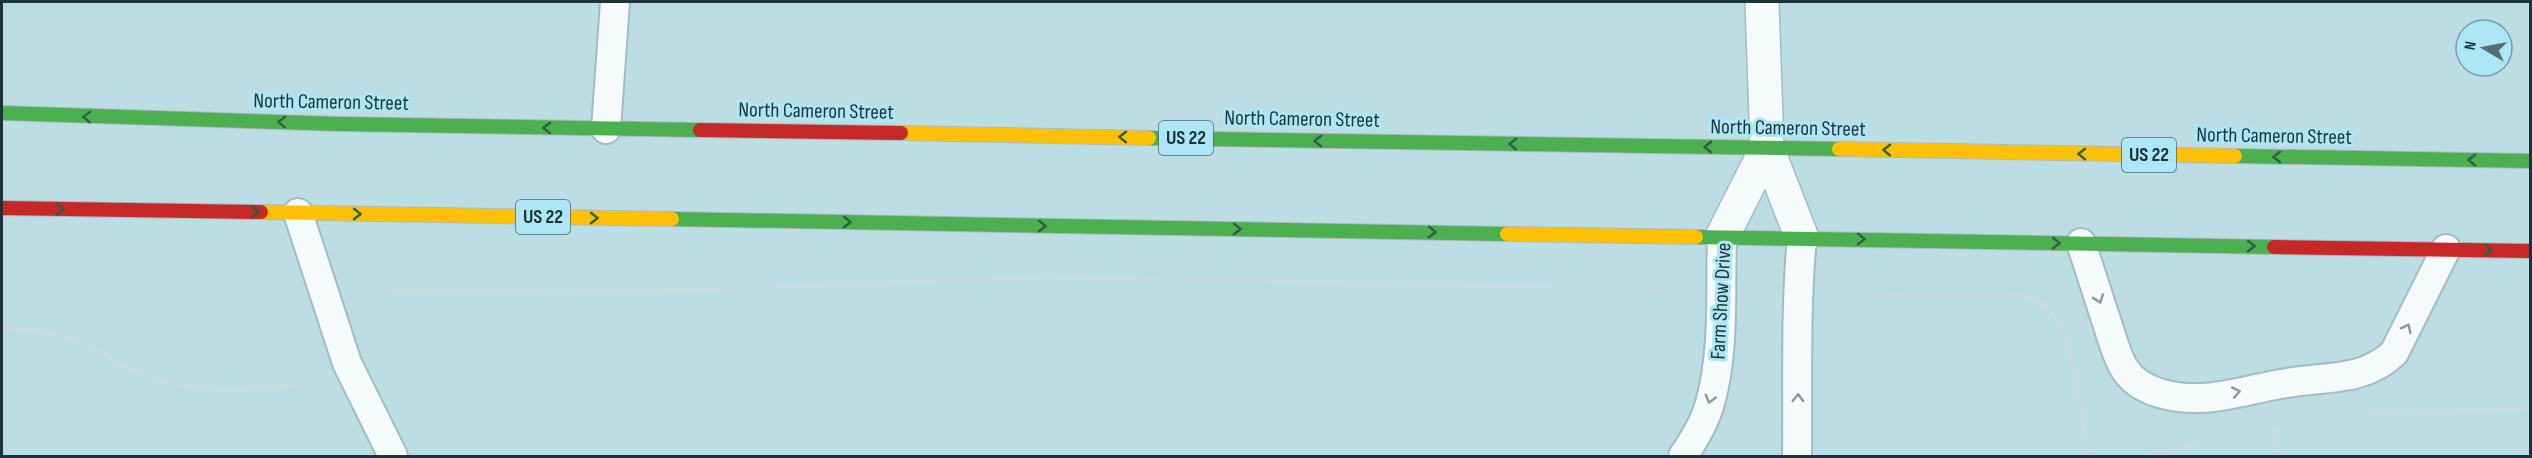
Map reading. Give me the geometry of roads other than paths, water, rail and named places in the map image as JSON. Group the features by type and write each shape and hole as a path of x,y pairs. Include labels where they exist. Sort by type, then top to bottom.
{"highway":[{"name":"North Cameron Street","path":"2,113 328,124 2530,161"},
{"name":"US 22","path":"2,208 2530,251"}],"street":[{"path":"1762,2 1767,148 1802,238"},
{"name":"Farm Show Drive","path":"1722,237 1767,148"}],"lane":[{"path":"606,129 615,2"},
{"path":"298,213 347,363 393,456"},
{"name":"Farm Show Drive","path":"1683,456 1698,433 1710,405 1716,376 1719,349 1722,237"},
{"path":"1797,456 1799,346 1797,292 1802,238"},
{"path":"2080,243 2125,369 2140,383 2157,393 2204,398 2288,383 2366,373 2382,364 2394,354 2446,249"}]}
